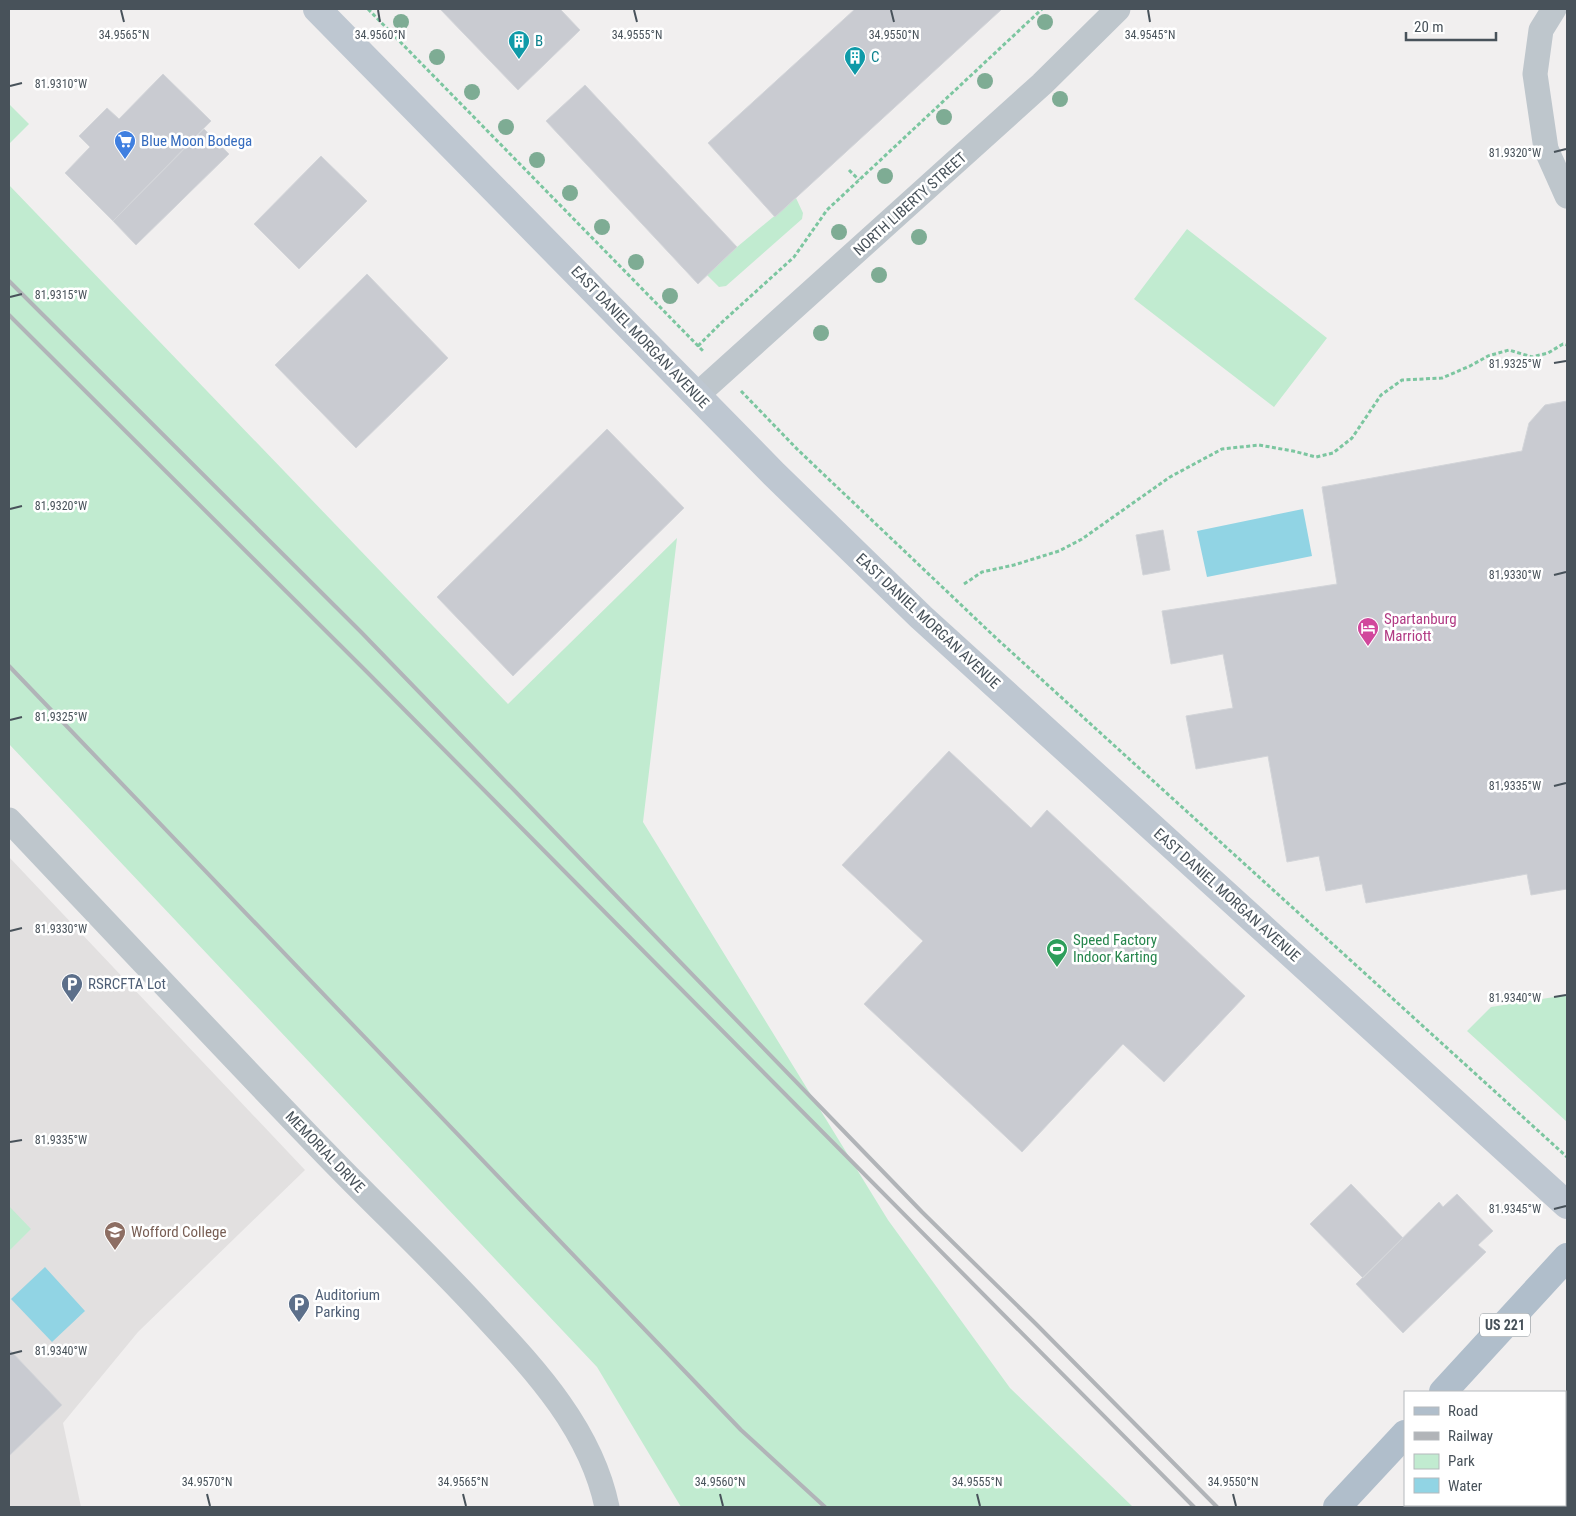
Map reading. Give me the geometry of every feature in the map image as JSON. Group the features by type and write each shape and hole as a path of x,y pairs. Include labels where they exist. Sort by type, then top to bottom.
{"main road":[{"name":"EAST DANIEL MORGAN AVENUE","path":"317,9 774,474 921,617 1567,1205"},
{"name":"US 221","path":"1444,1391 1567,1257"},
{"path":"1339,1506 1404,1435"}],"street":[{"name":"NORTH LIBERTY STREET","path":"697,395 1042,84 1118,9"},
{"path":"1554,9 1541,30 1535,74 1546,149 1567,196"},
{"name":"MEMORIAL DRIVE","path":"9,820 320,1148 456,1284 515,1348 562,1406 581,1436 596,1468 607,1507"}],"path":[{"path":"368,9 698,346 794,257 827,210 1042,9"},
{"path":"849,170 859,180"},
{"path":"964,584 982,572 1014,565 1059,551 1082,540 1170,477 1222,449 1259,445 1316,457 1333,453 1352,438 1381,395 1402,380 1442,378 1488,356 1509,350 1532,357 1548,354 1564,344 1567,345"},
{"path":"762,412 798,450 996,638 1567,1157"}],"shaded area":[{"name":"Wofford College","path":"9,857 305,1170 138,1332 63,1423 81,1507 9,1507"}],"green space":[{"path":"9,104 29,124 9,144"},
{"path":"9,185 508,704 677,538 643,822 888,1220 1010,1388 1133,1507 681,1507 597,1367 9,744"},
{"path":"796,198 803,213 802,219 726,286 719,287 707,275 737,247"},
{"path":"1187,229 1327,338 1274,407 1134,299"},
{"path":"1567,995 1567,1122 1467,1031 1491,1007"},
{"path":"9,1206 31,1229 9,1251"}],"water":[{"path":"1303,509 1312,556 1207,577 1197,531"},
{"path":"45,1267 85,1311 52,1342 11,1299"}],"building":[{"name":"B","path":"440,9 560,9 580,30 518,90"},
{"name":"C","path":"855,9 1002,9 775,217 708,143"},
{"name":"Blue Moon Bodega","path":"163,74 211,121 113,221 65,173 90,147 79,136 107,108 119,119"},
{"path":"585,85 737,247 698,284 546,121"},
{"path":"204,129 229,154 136,245 113,221"},
{"path":"321,156 367,201 299,269 254,224"},
{"path":"367,274 448,358 356,448 275,365"},
{"name":"Spartanburg Marriott","path":"1567,401 1567,889 1531,895 1527,874 1366,903 1362,884 1326,891 1319,856 1287,862 1268,756 1196,769 1186,716 1233,708 1223,654 1171,664 1162,611 1337,584 1322,487 1522,451 1529,423 1545,405"},
{"path":"607,429 684,508 513,676 437,597"},
{"path":"1163,530 1170,570 1143,575 1136,535"},
{"name":"Speed Factory Indoor Karting","path":"949,751 1031,828 1047,810 1245,996 1164,1082 1123,1044 1022,1152 864,1004 923,941 842,865"},
{"path":"1351,1184 1403,1238 1363,1278 1310,1224"},
{"path":"1457,1194 1493,1231 1478,1245 1486,1252 1403,1333 1356,1284 1439,1202 1443,1207"},
{"path":"9,1349 62,1405 9,1456"}],"railway":[{"path":"9,281 361,632 922,1212 1217,1507"},
{"path":"9,315 365,670 1194,1507"},
{"path":"9,666 741,1430 825,1507"}],"place":[{"name":"B","path":"519,60"},
{"name":"C","path":"855,76"},
{"name":"Blue Moon Bodega","path":"125,160"},
{"name":"Spartanburg Marriott","path":"1368,647"},
{"name":"Speed Factory Indoor Karting","path":"1057,968"},
{"name":"RSRCFTA Lot","path":"72,1003"},
{"name":"Wofford College","path":"115,1251"},
{"name":"Auditorium Parking","path":"299,1323"}]}
